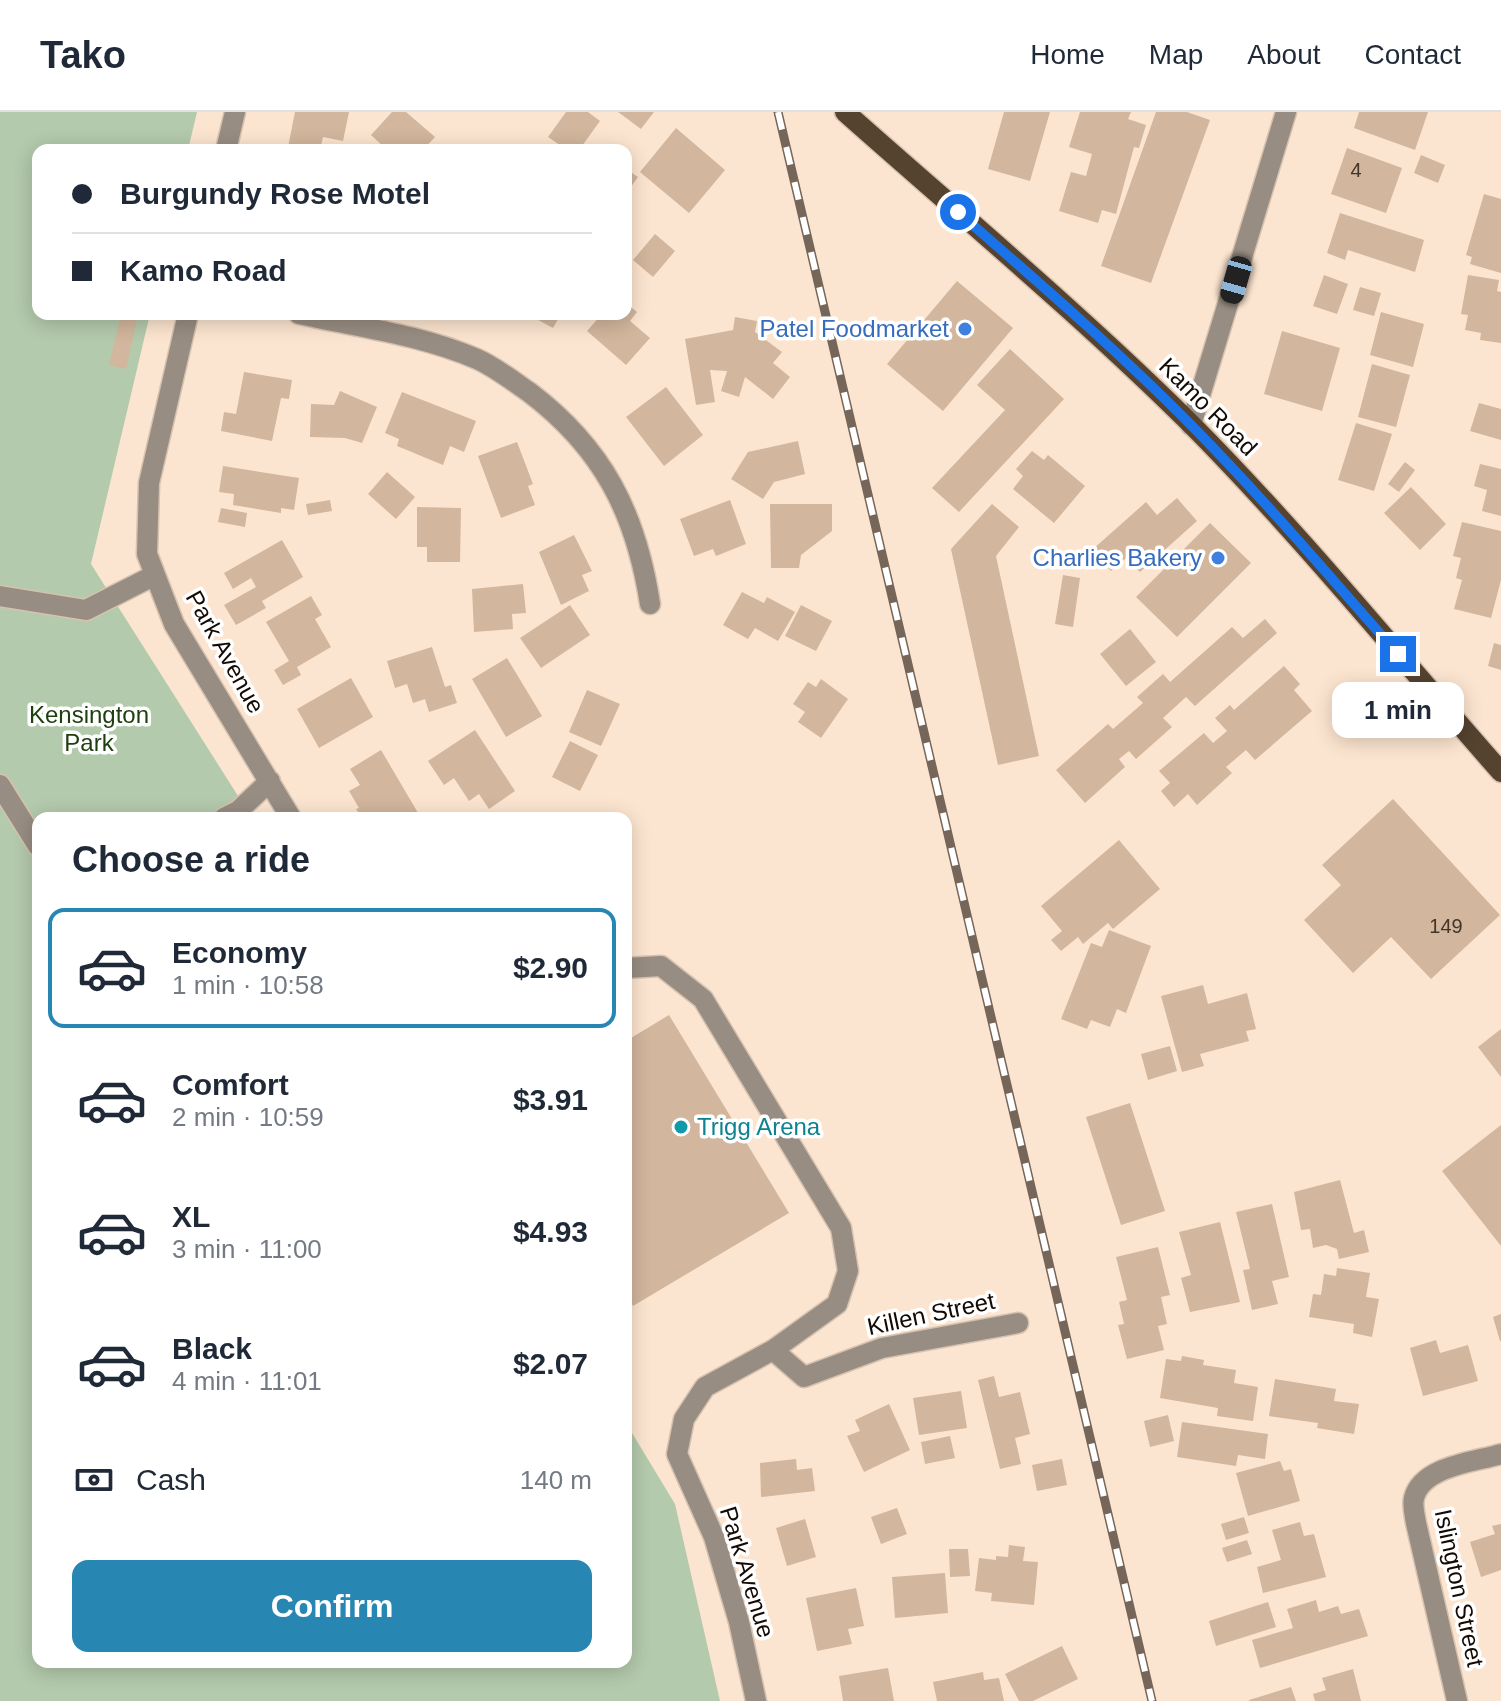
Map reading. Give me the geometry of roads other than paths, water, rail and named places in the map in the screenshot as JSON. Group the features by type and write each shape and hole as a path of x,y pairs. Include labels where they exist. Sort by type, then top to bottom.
{"main road":[{"name":"Kamo Road","path":"845,112 1118,354 1191,425 1253,490 1501,772"}],"street":[{"path":"227,144 235,112"},
{"path":"1191,425 1286,112"},
{"name":"Park Avenue","path":"187,320 149,483 147,554 174,624 288,812"},
{"path":"327,320 429,342 479,360 517,383 558,414 588,446 632,524 644,564 650,604"},
{"path":"0,596 86,610 155,575"},
{"path":"236,812 270,781"},
{"path":"0,785 32,836"},
{"name":"Park Avenue","path":"632,968 661,966 703,999 841,1228 848,1271 837,1304 773,1350 705,1387 684,1419 677,1454 714,1537 739,1622 756,1701"},
{"name":"Killen Street","path":"773,1350 804,1377 882,1348 1018,1323"},
{"name":"Islington Street","path":"1457,1701 1413,1500 1427,1479 1440,1472 1501,1454"}],"railway":[{"path":"778,112 1152,1701"}],"place":[{"name":"Patel Foodmarket","path":"965,329"},
{"name":"Charlies Bakery","path":"1218,558"},
{"name":"Trigg Arena","path":"681,1127"}],"park label":[{"name":"Kensington Park","path":"89,729"}]}
